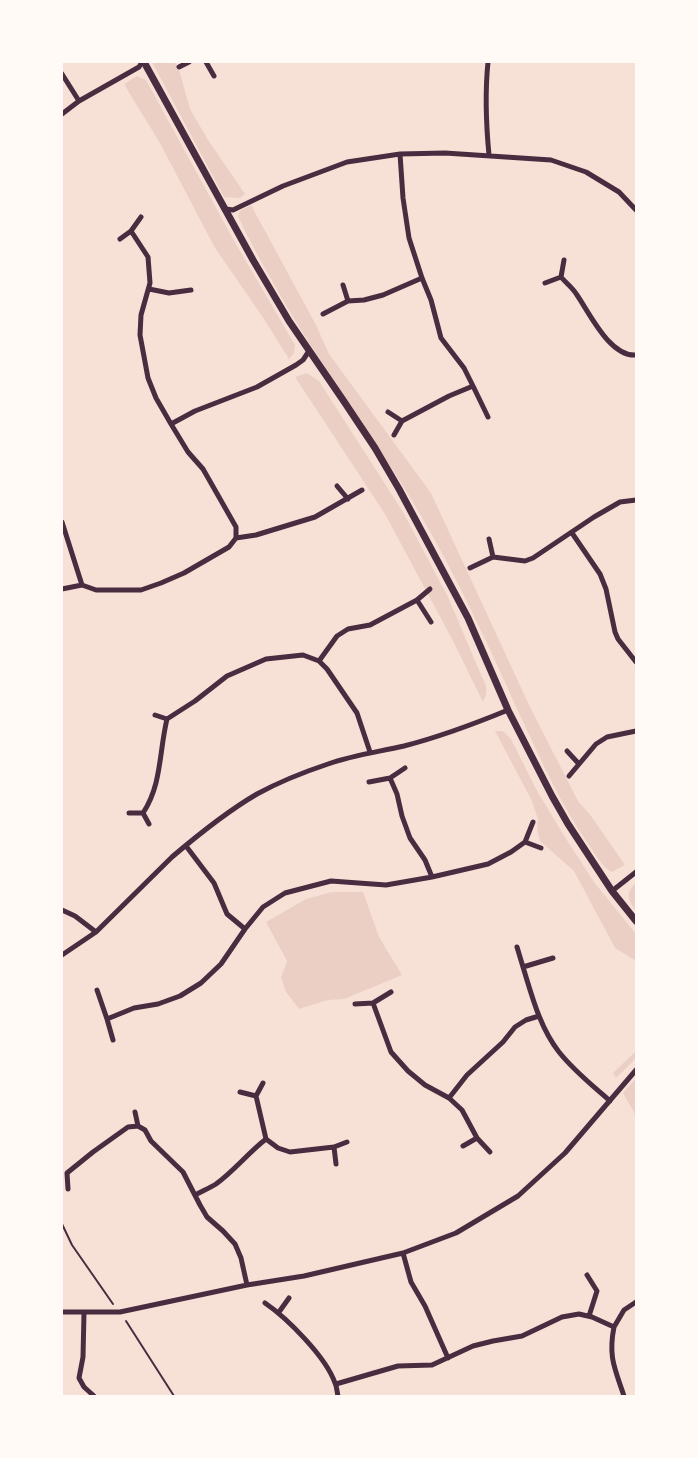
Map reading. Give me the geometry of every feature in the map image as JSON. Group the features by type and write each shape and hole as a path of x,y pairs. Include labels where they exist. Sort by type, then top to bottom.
{"street":[{"path":"62,114 79,101 139,67 143,62 271,290 399,489 468,618 507,710 557,806 612,891 636,921"},
{"path":"179,67 189,62"},
{"path":"206,62 214,76"},
{"path":"488,62 486,81 489,155"},
{"path":"62,74 79,101"},
{"path":"226,209 233,210 283,186 346,162 400,154 445,153 551,160 586,172 619,192 636,210"},
{"path":"400,154 409,238 431,300 441,338 464,368 488,417"},
{"path":"120,239 132,231 141,217"},
{"path":"62,589 82,585 96,590 141,590 184,573 229,547 236,538 236,527 214,487 171,424 148,378 140,335 141,315 150,282 148,257 132,231"},
{"path":"561,277 564,260"},
{"path":"545,283 561,277"},
{"path":"561,277 575,292 602,333 615,348 636,355"},
{"path":"323,314 348,302 383,295 422,278"},
{"path":"343,285 348,302"},
{"path":"149,289 169,293 191,290"},
{"path":"171,424 195,411 257,387 297,365 309,351"},
{"path":"394,435 402,421 473,386"},
{"path":"388,412 402,421"},
{"path":"337,486 348,499"},
{"path":"236,538 256,535 315,518 362,490"},
{"path":"470,568 493,557 517,561 533,558 620,502 636,500"},
{"path":"62,522 82,585"},
{"path":"572,533 600,574 606,589 615,632 636,662"},
{"path":"489,539 493,557"},
{"path":"319,661 337,636 348,629 370,625 417,600 430,589"},
{"path":"417,600 431,622"},
{"path":"155,715 167,718 195,701 227,676 266,659 303,655 319,661 327,669 357,713 370,752"},
{"path":"62,955 96,932 172,857 220,818 259,793 329,764 430,739 507,710"},
{"path":"143,813 151,801 158,777 167,718"},
{"path":"569,776 596,744 607,737 636,731"},
{"path":"567,751 579,764"},
{"path":"369,782 390,778 405,768"},
{"path":"390,778 410,838 425,860 432,877"},
{"path":"129,813 143,813"},
{"path":"143,813 149,824"},
{"path":"108,1018 134,1008 158,1004 180,996 201,983 221,964 263,907 285,893 331,881 386,885 488,864 525,842 533,822"},
{"path":"525,842 541,848"},
{"path":"186,846 214,883 228,914 245,929"},
{"path":"612,891 636,872"},
{"path":"62,910 75,916 96,932"},
{"path":"517,947 539,1016 549,1037 558,1051 580,1075 610,1101"},
{"path":"523,967 553,958"},
{"path":"97,990 108,1018 113,1040"},
{"path":"355,1004 373,1004 391,992"},
{"path":"373,1004 391,1052 425,1085 449,1098 462,1110 477,1138 490,1152"},
{"path":"449,1098 467,1075 503,1042 515,1027 539,1016"},
{"path":"62,1312 120,1312 247,1284 304,1276 404,1253 456,1233 518,1196 565,1153 636,1070"},
{"path":"263,1083 256,1096 266,1139 278,1148 290,1152 334,1147 347,1142"},
{"path":"240,1092 256,1096"},
{"path":"135,1112 138,1126"},
{"path":"68,1189 64,1174 93,1152 128,1127 138,1126 146,1130 151,1141 183,1172 207,1217 235,1244 247,1284"},
{"path":"463,1146 477,1138"},
{"path":"195,1195 216,1184 266,1139"},
{"path":"334,1147 336,1164"},
{"path":"404,1253 411,1282 425,1306 448,1358"},
{"path":"587,1275 597,1291 589,1316"},
{"path":"279,1312 289,1298"},
{"path":"624,1396 613,1366 610,1344 614,1327 624,1310 636,1302"},
{"path":"265,1303 279,1312 319,1356 336,1384 338,1396"},
{"path":"84,1313 84,1357 79,1377 84,1387 94,1396"},
{"path":"336,1384 398,1366 432,1365 473,1346 522,1336 562,1317 579,1314 614,1327"}],"shaded area":[{"path":"152,62 174,62 178,66 190,109 245,194 240,198 224,197"},
{"path":"137,76 146,80 233,239 295,345 294,353 289,359 215,248 161,145 124,84"},
{"path":"251,205 316,325 329,354 431,493 530,707 578,801 625,865 612,872 605,867 569,813 543,764 477,622 431,533 298,324 252,245 238,216 240,211"},
{"path":"307,373 319,381 403,512 448,597 485,683 486,692 483,702 385,514 295,377"},
{"path":"495,731 503,731 511,739 536,789 563,834 594,882 636,934 636,961 615,948 574,871 540,841 537,830 538,819 531,799"},
{"path":"636,883 636,911 629,893"},
{"path":"332,892 363,892 379,937 402,975 344,999 328,1000 299,1009 286,992 281,977 287,961 266,922 306,899"},
{"path":"636,1051 636,1058 616,1078 613,1073"},
{"path":"636,1078 636,1116 623,1093"}]}
